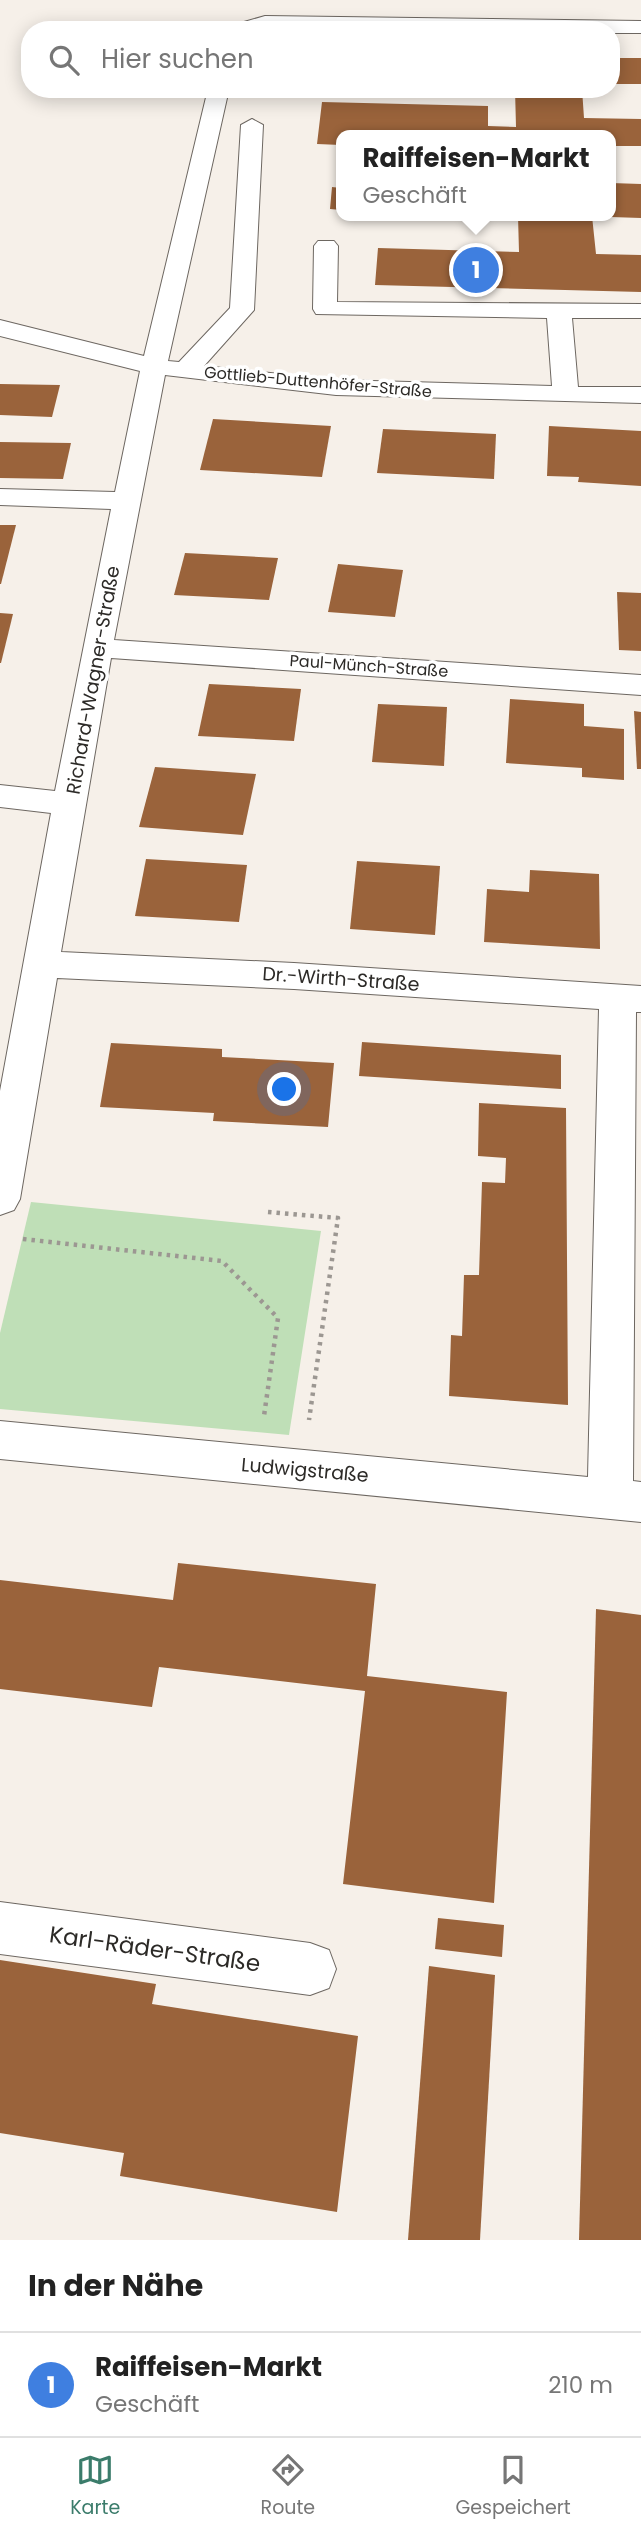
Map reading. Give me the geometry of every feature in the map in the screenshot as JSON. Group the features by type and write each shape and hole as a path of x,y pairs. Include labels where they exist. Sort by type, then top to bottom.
{"street":[{"path":"620,27 641,27"},
{"name":"Richard-Wagner-Straße","path":"0,1199 25,982 71,804 97,648 126,501 154,366 217,98"},
{"path":"186,370 242,310 252,125"},
{"path":"326,246 325,309 641,311"},
{"path":"559,311 566,394"},
{"name":"Gottlieb-Duttenhöfer-Straße","path":"0,328 154,366 264,380 423,393 641,395"},
{"path":"0,497 126,501"},
{"name":"Paul-Münch-Straße","path":"97,648 641,685"},
{"path":"0,796 71,804"},
{"name":"Dr.-Wirth-Straße","path":"25,982 294,976 629,998"},
{"name":"Ludwigstraße","path":"0,1440 625,1500 629,998"},
{"name":"Karl-Räder-Straße","path":"0,1928 310,1969"}],"path":[{"path":"268,1212 338,1219 302,1470"},
{"path":"14,1238 222,1261 278,1318 256,1466"}],"green space":[{"path":"31,1202 321,1231 289,1435 0,1409 0,1333"}],"building":[{"path":"620,58 641,58 641,84 620,84"},
{"path":"515,98 583,98 584,118 641,119 641,146 616,146 616,130 336,130 336,145 317,144 322,102 488,106 488,126 516,127"},
{"path":"616,183 641,184 641,218 616,217"},
{"path":"332,187 336,187 336,210 330,209"},
{"path":"518,221 593,221 596,254 641,255 641,292 375,285 378,248 519,252"},
{"path":"0,384 60,385 52,417 0,415"},
{"path":"213,419 331,426 322,477 200,470"},
{"path":"549,426 641,431 641,486 578,482 579,477 547,476"},
{"path":"383,429 496,434 494,479 377,473"},
{"path":"0,442 71,443 63,479 0,478"},
{"path":"0,525 16,525 1,584 0,584"},
{"path":"185,553 278,558 269,600 174,595"},
{"path":"338,564 403,570 395,617 328,612"},
{"path":"617,592 641,593 641,651 619,650"},
{"path":"0,613 13,614 1,663 0,663"},
{"path":"209,684 301,689 294,741 198,736"},
{"path":"510,699 584,704 584,726 624,729 624,780 582,777 582,768 506,763"},
{"path":"378,704 447,707 444,766 372,762"},
{"path":"634,711 641,712 641,769 637,769"},
{"path":"155,767 256,774 243,835 139,827"},
{"path":"146,859 247,865 239,922 135,916"},
{"path":"357,861 440,866 435,935 350,929"},
{"path":"530,870 599,874 600,949 484,942 487,889 529,892"},
{"path":"362,1042 561,1055 561,1089 359,1076"},
{"path":"111,1043 222,1049 222,1057 334,1063 328,1127 213,1121 214,1113 100,1107"},
{"path":"479,1103 566,1108 568,1405 449,1396 451,1335 462,1336 464,1275 479,1275 482,1182 505,1183 506,1158 478,1156"},
{"path":"178,1563 376,1584 367,1676 507,1692 494,1903 343,1884 365,1691 159,1667 152,1707 0,1689 0,1580 173,1600"},
{"path":"596,1609 641,1615 641,2240 579,2240"},
{"path":"438,1918 504,1925 502,1957 435,1949"},
{"path":"0,1960 156,1984 152,2004 358,2036 337,2212 120,2176 124,2153 0,2133"},
{"path":"429,1966 495,1975 480,2240 408,2240"}],"place":[{"name":"Raiffeisen-Markt","path":"476,270"}]}
